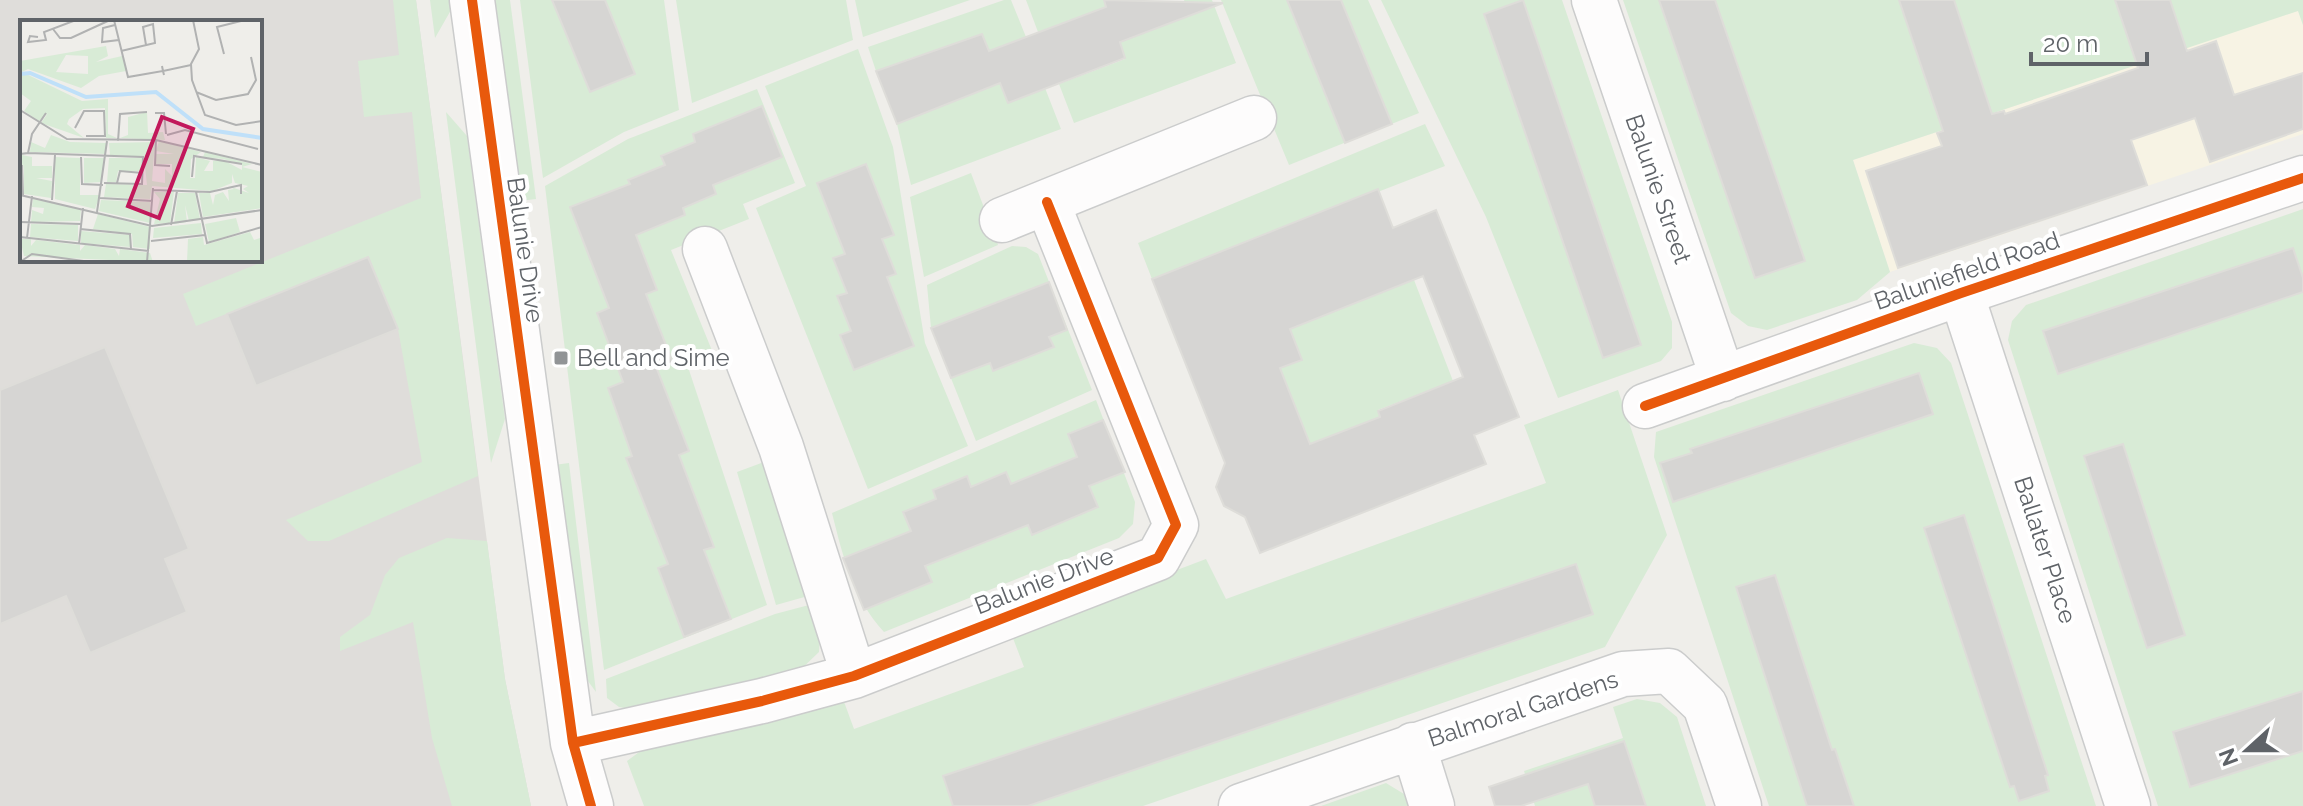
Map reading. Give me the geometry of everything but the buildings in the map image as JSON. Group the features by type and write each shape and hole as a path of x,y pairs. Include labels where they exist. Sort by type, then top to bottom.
{"street":[{"name":"Balunie Drive","path":"472,0 573,743 591,806"},
{"name":"Balunie Street","path":"1594,0 1723,379"},
{"path":"1002,220 1254,118"},
{"name":"Baluniefield Road","path":"1645,406 1961,293 2303,178"},
{"name":"Balunie Drive","path":"573,743 762,701 854,676 1158,558 1176,525 1047,202"},
{"path":"705,249 781,447 854,676"},
{"name":"Ballater Place","path":"1961,293 2128,806"},
{"name":"Balmoral Gardens","path":"1241,806 1623,674 1669,671 1705,705 1739,806"},
{"name":"Balmoral Gardens","path":"1413,745 1432,806"}],"shaded area":[{"path":"0,0 416,0 505,679 531,806 0,806"},
{"path":"2298,10 2303,25 2303,134 1890,272 1853,160"}],"green space":[{"path":"393,0 416,0 478,476 329,541 308,541 286,520 422,462 398,329 369,257 196,326 183,294 421,198 412,112 364,117 358,61 399,55"},
{"path":"430,0 449,0 451,10 435,38"},
{"path":"493,0 510,0 536,199 519,201"},
{"path":"520,0 664,0 679,110 624,132 543,178"},
{"path":"676,0 846,0 853,40 692,103"},
{"path":"855,0 970,0 863,37"},
{"path":"1011,0 1026,37 989,51 982,34 920,69 914,57 876,71 868,47"},
{"path":"1026,0 1104,0 1106,7 1038,32"},
{"path":"1184,0 1212,0 1236,63 1074,123 1059,84 1125,59 1120,42 1189,15"},
{"path":"1221,0 1368,0 1419,113 1289,165"},
{"path":"1381,0 1562,0 1672,322 1672,348 1661,361 1558,398 1486,217"},
{"path":"1623,0 2303,0 2303,25 2298,11 1853,160 1890,272 1857,300 1767,330 1748,326 1731,313"},
{"path":"858,49 893,147 925,343 968,446 868,489 756,208 806,186 765,86"},
{"path":"1000,83 1045,88 1061,129 911,185 897,124"},
{"path":"757,89 795,183 743,204 749,219 671,250 713,353 687,364 767,605 604,670 545,186 628,139"},
{"path":"446,112 467,136 505,419 491,463"},
{"path":"1425,124 1445,166 1152,279 1138,243"},
{"path":"971,173 998,245 924,277 910,197"},
{"path":"2303,209 2303,806 2158,806 2008,340 2012,321 2026,305"},
{"path":"1012,246 1026,247 1038,254 1092,390 976,441 931,328 927,285"},
{"path":"1414,280 1453,381 1378,410 1380,417 1310,445 1280,368 1302,360 1286,321 1336,311"},
{"path":"1914,343 1937,348 1951,363 2096,806 1769,806 1654,457 1656,432"},
{"path":"1618,390 1667,535 1605,647 1143,806 644,806 627,761 650,744 843,699 854,729 1024,667 1011,633 1206,559 1226,599 1546,483 1524,425"},
{"path":"1096,400 1135,502 1133,524 1119,538 884,632 857,591 832,513"},
{"path":"764,462 808,596 776,605 737,472"},
{"path":"569,463 596,692 579,669 554,465"},
{"path":"447,538 487,541 505,679 531,806 452,806 432,738 413,622 340,651 340,637 370,615 385,575 399,558"},
{"path":"809,605 820,635 819,652 795,675 635,710 619,707 607,698 606,679 775,614"},
{"path":"1637,699 1660,703 1677,717 1706,806 1535,806 1524,771 1623,738 1613,707"},
{"path":"1386,783 1404,794 1408,806 1321,806"}],"cycle path":[{"path":"472,0 573,743 591,806"},
{"path":"1645,406 1961,293 2303,178"},
{"path":"573,743 762,701 854,676 1158,558 1176,525 1047,202"}],"place":[{"name":"Bell and Sime","path":"561,358"}]}
